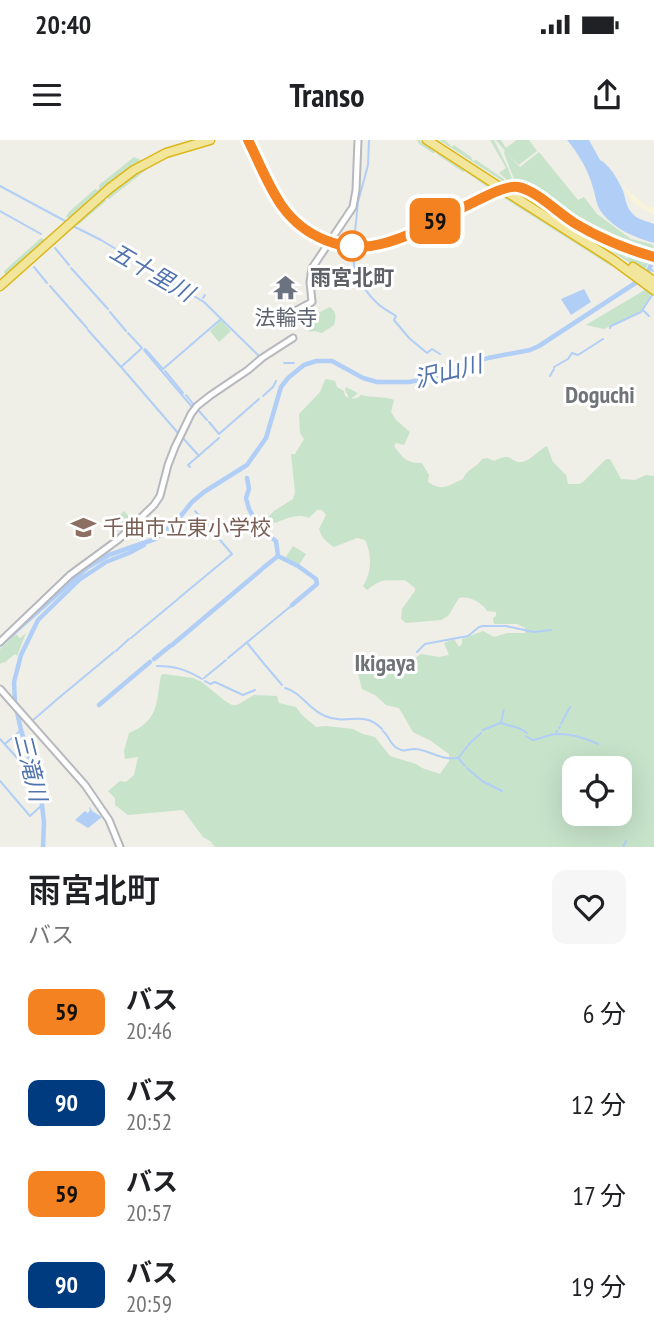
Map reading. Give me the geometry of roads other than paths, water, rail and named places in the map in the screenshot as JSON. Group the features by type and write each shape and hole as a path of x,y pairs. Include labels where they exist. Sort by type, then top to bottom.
{"highway":[{"path":"0,284 117,179 157,155 197,140"},
{"path":"157,155 210,140"},
{"path":"248,140 279,202 295,222 315,236 330,242 354,247 393,240 515,186 533,192 588,231 618,246 652,257"},
{"path":"426,140 469,165"},
{"path":"434,140 511,193 640,275 654,281"},
{"path":"640,275 654,290"}],"main road":[{"path":"280,319 312,302 311,272 353,207 358,140"},
{"path":"0,642 70,575 119,539 152,508 160,496 175,447 195,408 261,358 293,338"},
{"path":"0,689 85,785 109,820 120,847"}],"water":[{"path":"567,140 589,140 600,160 616,178 631,212 654,224 654,243 626,232 602,213 586,169"},
{"path":"584,289 591,302 571,315 561,299"},
{"path":"90,807 102,817 88,828 75,820 85,811 88,813"}],"waterway":[{"path":"354,242 358,202 368,165 369,140"},
{"name":"五十里川","path":"0,186 67,222"},
{"path":"0,211 41,234"},
{"name":"五十里川","path":"71,225 204,302 260,357"},
{"path":"55,248 69,265"},
{"path":"353,248 356,270 362,285 381,307 396,316 394,320 409,338 427,353 432,349 440,354"},
{"name":"沢山川","path":"0,645 88,567 109,555 155,539 175,523 204,492 247,465 266,438 281,387 304,365 316,361 332,361 363,378 377,382 409,382 431,378 488,358 530,350 640,280 647,274 654,258"},
{"path":"34,267 47,283"},
{"path":"71,268 108,309"},
{"path":"50,286 87,328"},
{"path":"610,328 641,312 654,292"},
{"path":"643,310 649,316"},
{"path":"110,312 126,331"},
{"path":"145,349 163,369 221,319"},
{"path":"88,330 121,367 142,348 128,333"},
{"path":"554,367 568,359 572,353 578,355 603,339"},
{"path":"144,350 193,408"},
{"name":"五十里川","path":"284,363 294,363"},
{"path":"122,368 178,433"},
{"path":"550,376 554,369"},
{"path":"165,371 183,393"},
{"path":"263,396 276,381"},
{"path":"186,395 194,405"},
{"path":"209,422 219,434 259,399"},
{"path":"198,410 207,420"},
{"path":"182,437 199,456"},
{"path":"190,467 188,465 219,438"},
{"path":"247,478 249,489 246,498 249,509 261,530 276,541 278,556 263,568"},
{"path":"195,511 213,531"},
{"path":"179,598 232,554 214,533"},
{"name":"三滝川","path":"43,847 41,797 15,703 14,682 21,655 38,620 79,580 106,562 144,545"},
{"path":"278,556 316,579 317,584 292,605"},
{"path":"198,623 261,570"},
{"path":"131,638 178,599"},
{"path":"228,658 291,606"},
{"path":"172,645 197,624"},
{"path":"417,652 425,644 468,636 483,626 506,626 534,632 551,630"},
{"path":"116,651 129,639"},
{"path":"248,644 265,665"},
{"path":"154,659 170,646"},
{"path":"55,701 114,652"},
{"path":"204,678 226,660"},
{"path":"99,705 150,662"},
{"path":"381,665 401,663"},
{"path":"157,666 181,669 202,679"},
{"path":"266,666 282,685"},
{"path":"205,681 210,684 215,682 243,695 255,690"},
{"path":"285,688 296,693 314,710 325,716 333,719 368,720 382,729"},
{"path":"32,721 54,702"},
{"path":"561,724 570,707"},
{"path":"501,722 504,710"},
{"path":"483,730 500,723 527,733"},
{"path":"6,743 21,730"},
{"path":"383,731 393,744 402,750 414,749 446,758 458,758"},
{"path":"459,757 481,733"},
{"path":"526,736 532,740 556,734 568,735 598,744"},
{"path":"0,739 19,760"},
{"path":"459,759 465,766"},
{"path":"21,761 30,760"},
{"path":"467,768 482,781 502,791"},
{"path":"0,781 30,816 42,805"},
{"path":"94,804 101,812"},
{"path":"623,847 626,841"}],"place":[{"name":"雨宮北町","path":"352,246"},
{"name":"法輪寺","path":"286,288"},
{"name":"千曲市立東小学校","path":"83,527"}],"district":[{"name":"Doguchi","path":"600,394"},
{"name":"Ikigaya","path":"385,662"}]}
